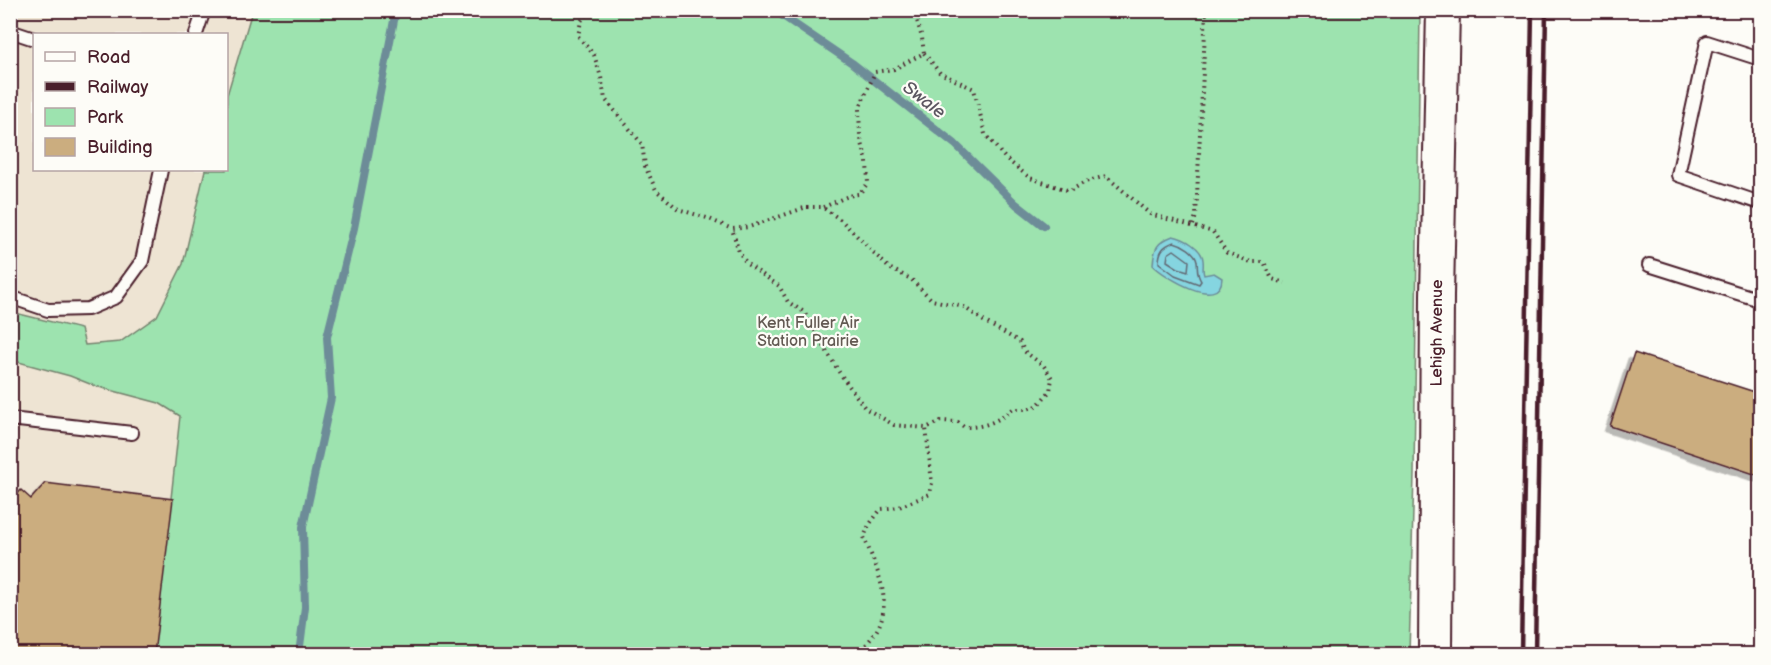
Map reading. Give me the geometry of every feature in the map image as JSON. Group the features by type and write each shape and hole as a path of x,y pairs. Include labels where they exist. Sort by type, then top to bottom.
{"street":[{"name":"Lehigh Avenue","path":"1435,654 1437,295 1443,10"}],"lane":[{"path":"196,33 204,10"},
{"path":"10,31 33,39"},
{"path":"1761,59 1707,42 1678,175 1761,203"},
{"path":"10,297 48,310 88,309 116,297 142,261 161,171"},
{"path":"1649,265 1761,300"},
{"path":"10,420 132,433"}],"path":[{"path":"590,10 581,21 578,36 594,55 605,99 642,144 645,166 656,190 678,209 732,229 749,227 807,207 822,207 850,195 859,194 868,183 867,162 860,135 859,109 867,88 875,72 894,69 924,53"},
{"path":"914,10 924,53 940,73 974,89 986,134 1005,158 1030,178 1070,191 1085,182 1106,176 1150,214 1213,232 1227,253 1251,262 1264,262 1272,279 1285,283"},
{"path":"1192,225 1196,216 1206,10"},
{"path":"732,229 739,252 747,264 779,286 788,302 804,312 839,372 865,408 894,425 926,428 941,421 958,422 964,428 972,428 999,420 1013,409 1037,406 1050,392 1052,378 1044,366 1024,351 1020,342 964,307 932,300 911,279 889,268 859,236 822,207"},
{"path":"858,654 878,628 884,610 884,591 864,537 869,525 881,509 899,507 930,494 932,483 926,428"}],"shaded area":[{"path":"11,11 252,11 228,92 228,33 33,33 33,171 205,171 183,264 157,316 120,342 85,345 81,328 11,312"},
{"path":"10,360 159,403 181,416 154,654 11,654"}],"green space":[{"name":"Kent Fuller Air Station Prairie","path":"252,11 1420,11 1414,475 1409,654 154,654 180,416 159,403 11,360 11,312 81,329 85,345 120,342 157,316 183,264 205,171 228,171 228,92"}],"water":[{"path":"1173,236 1187,241 1199,251 1203,260 1204,275 1214,273 1222,278 1219,288 1212,292 1202,292 1179,283 1153,265 1157,246"}],"building":[{"path":"1634,353 1758,393 1760,386 1760,476 1610,426"},
{"path":"45,483 173,499 154,654 10,654 10,502 21,490 31,499"}],"waterway":[{"path":"299,654 305,607 303,527 331,398 327,337 354,228 396,10"},
{"name":"Swale","path":"774,10 852,63 955,144 1016,204 1044,226"}],"railway":[{"path":"1521,654 1532,10"},
{"path":"1535,654 1546,10"}]}
